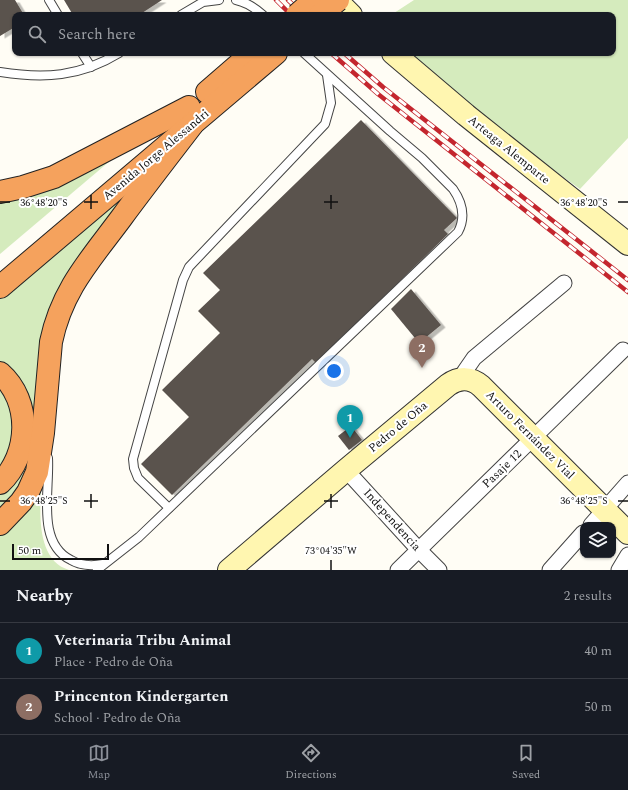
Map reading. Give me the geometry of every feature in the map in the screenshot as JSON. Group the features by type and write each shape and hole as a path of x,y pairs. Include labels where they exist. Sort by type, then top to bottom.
{"highway":[{"path":"300,12 314,0"},
{"path":"323,12 337,0"},
{"name":"Avenida Jorge Alessandri","path":"0,267 265,56"},
{"path":"0,192 23,188 54,177 190,116"},
{"path":"0,524 21,502 33,481 39,462 51,342 54,328 65,298 83,269 190,116"},
{"name":"Avenida Jorge Alessandri","path":"0,287 190,116"},
{"path":"0,373 15,393 22,414 23,426 17,460 12,469 0,483"}],"street":[{"path":"337,0 349,12"},
{"name":"Arteaga Alemparte","path":"397,56 489,133 628,244"},
{"path":"461,379 474,358 564,283"},
{"name":"Pasaje 12","path":"398,570 623,350"},
{"name":"Pedro de Oña","path":"229,570 448,385 457,379 461,379"},
{"name":"Arturo Fernández Vial","path":"461,379 477,382 534,438 597,517 628,533"},
{"name":"Independencia","path":"346,470 439,570"},
{"path":"597,517 628,483"},
{"path":"550,570 580,537"},
{"path":"619,570 628,555"}],"lane":[{"path":"49,0 56,12"},
{"path":"185,12 203,2 219,0"},
{"path":"236,0 243,1 259,12"},
{"path":"84,56 92,67"},
{"path":"0,72 35,75 73,72 92,67 113,56"},
{"path":"97,570 139,537 458,232 462,223 461,207 457,194 453,189 422,158 307,56"},
{"path":"169,508 138,478 134,468 134,459 183,280 189,267 325,124 331,103 327,75"},
{"path":"43,433 48,456 47,517 48,527 54,544 62,555 74,562 89,566 104,564"}],"green space":[{"path":"414,0 628,0 628,138 580,189 490,125 412,56 616,56 616,12 396,12"},
{"path":"117,155 0,254 0,199"},
{"path":"138,183 72,270 31,472 0,516 0,491 25,457 0,364 0,298"},
{"path":"0,383 3,386 17,428 0,473"},
{"path":"42,478 40,516 45,544 50,555 58,564 69,570 0,570 0,535"}],"building":[{"path":"0,0 15,0 22,12 12,12 12,29 0,36"},
{"path":"64,0 162,0 144,12 71,12"},
{"path":"361,120 457,218 444,230 448,234 316,363 312,359 172,495 141,464 189,417 162,390 220,333 198,311 220,290 203,273"},
{"path":"411,289 441,325 419,343 391,309"},
{"path":"351,426 362,440 349,450 338,436"}],"railway":[{"path":"276,0 288,12"},
{"path":"288,0 301,12"},
{"path":"334,56 378,94 628,292"},
{"path":"347,56 383,87 628,280"}],"place":[{"name":"Princenton Kindergarten","path":"422,368"},
{"name":"Veterinaria Tribu Animal","path":"350,438"}]}
